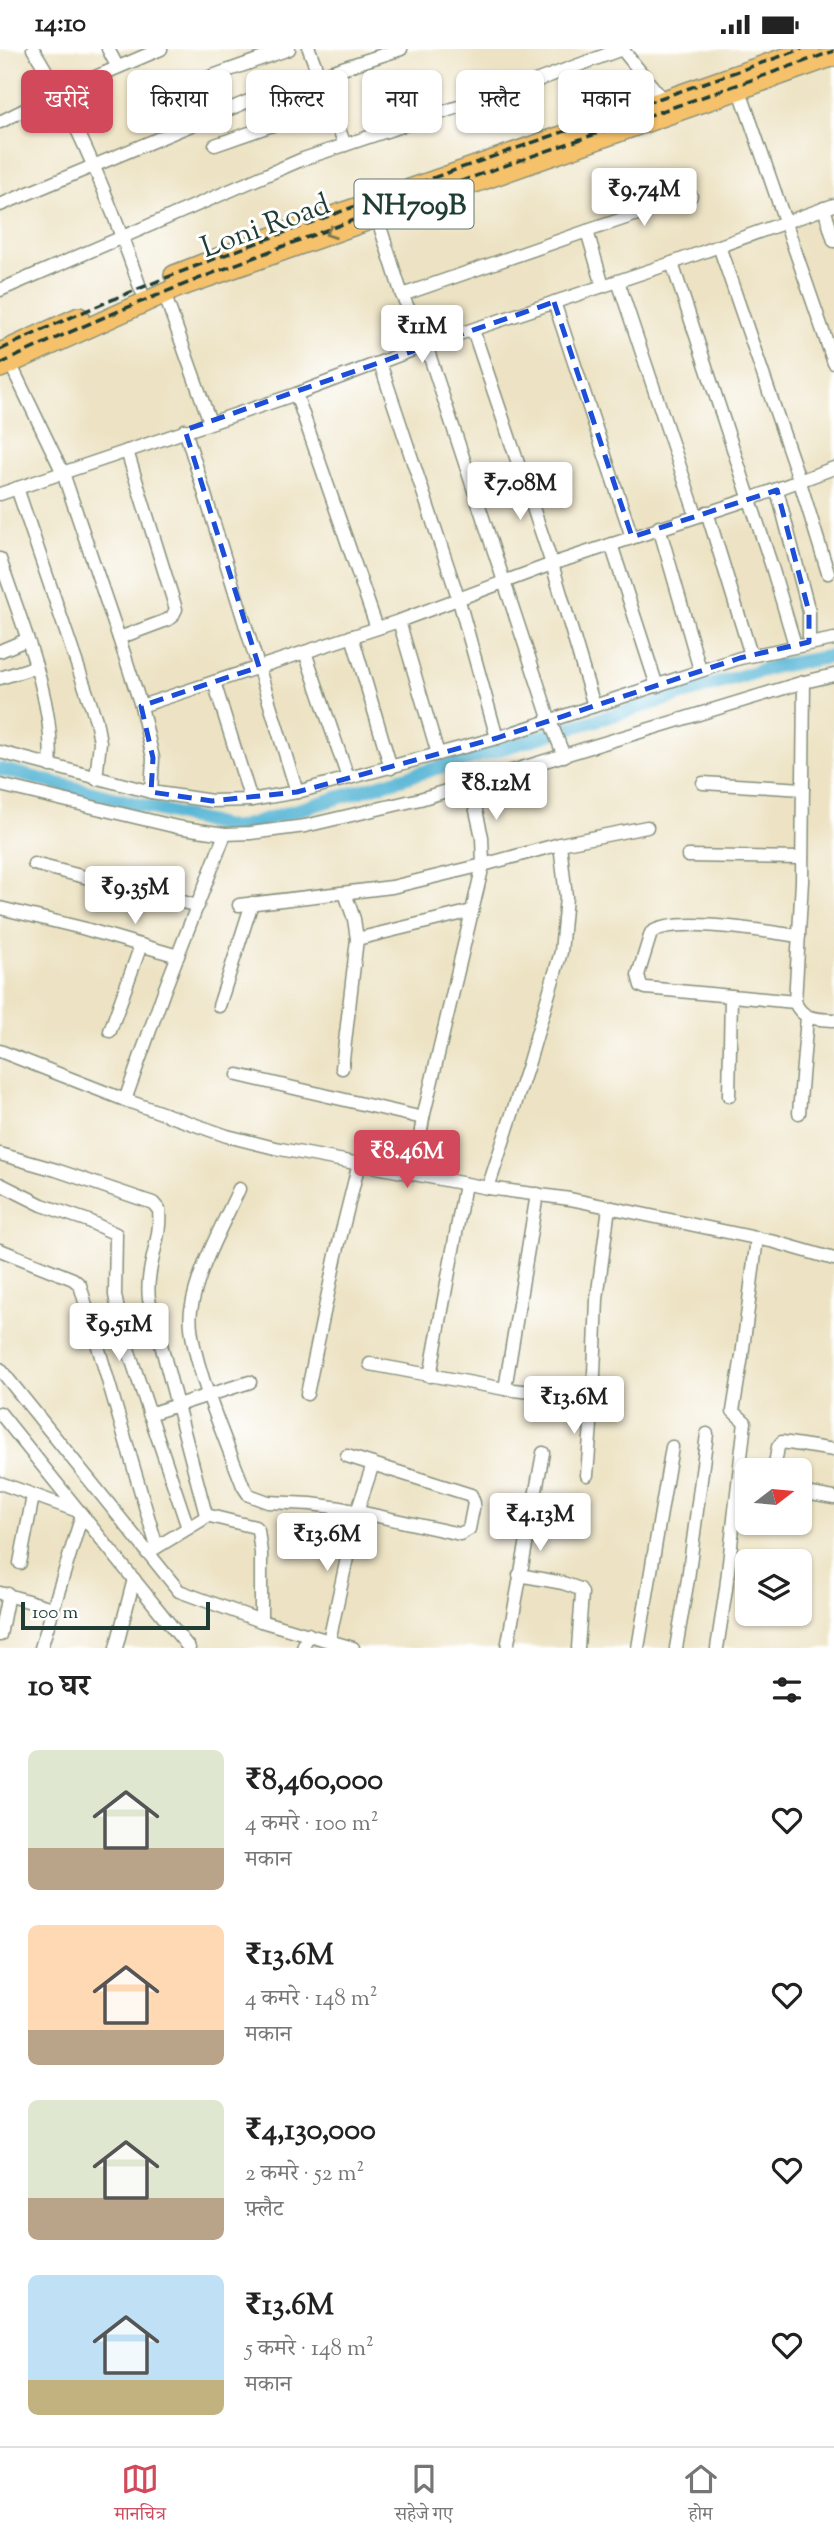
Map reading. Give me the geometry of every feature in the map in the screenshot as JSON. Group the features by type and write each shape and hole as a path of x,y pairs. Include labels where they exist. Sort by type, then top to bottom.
{"highway":[{"name":"Loni Road","path":"3,361 164,293 375,210 663,100 810,49"},
{"name":"Loni Road","path":"3,361 141,290 267,240 375,210 834,56"}],"street":[{"path":"33,49 45,70"},
{"path":"108,49 117,66"},
{"path":"108,70 161,49"},
{"path":"229,70 289,49"},
{"path":"309,49 316,70"},
{"path":"336,70 401,49"},
{"path":"0,290 303,159 530,83 622,49 663,100"},
{"path":"739,88 834,363"},
{"path":"0,205 246,102"},
{"path":"0,122 21,112"},
{"path":"78,133 94,166 141,290"},
{"path":"215,145 250,133"},
{"path":"340,133 345,145"},
{"path":"402,295 691,196"},
{"path":"0,494 296,394 426,345 672,263 829,207 834,241"},
{"path":"375,210 402,295 426,345 562,751"},
{"path":"587,230 603,286"},
{"path":"719,246 800,482 828,573"},
{"path":"672,263 795,645"},
{"path":"618,281 751,655"},
{"path":"164,293 210,422"},
{"path":"554,302 632,537"},
{"path":"473,330 552,564 594,706"},
{"path":"3,361 63,473 141,706 153,758 151,792"},
{"path":"380,363 458,597 497,738"},
{"path":"296,394 377,628"},
{"path":"186,430 297,792"},
{"path":"119,638 167,620 176,609 127,451"},
{"path":"141,706 399,621 458,597 659,527 777,490 834,468"},
{"path":"17,488 96,720 100,742 96,779"},
{"path":"777,490 808,612 809,642"},
{"path":"659,527 700,670"},
{"path":"611,544 657,686"},
{"path":"0,559 35,667 51,731 50,766"},
{"path":"399,621 438,754"},
{"path":"352,636 391,768"},
{"path":"0,752 151,792 212,801 251,800 297,792 497,738 552,726 594,706 700,670 751,655 834,639"},
{"path":"0,651 26,640"},
{"path":"305,652 348,778"},
{"path":"0,678 35,667"},
{"path":"0,785 177,827 225,834 304,826 420,799 562,751 834,675"},
{"path":"214,682 251,800"},
{"path":"804,682 802,858 795,1002 807,1017 834,1020"},
{"path":"703,783 803,789"},
{"path":"414,1174 424,1118 483,865 482,837 470,784"},
{"path":"219,1006 245,904 392,887 560,844 647,827"},
{"path":"125,1100 225,834"},
{"path":"488,1188 561,952 566,897 560,844"},
{"path":"688,856 802,858"},
{"path":"34,864 198,906"},
{"path":"342,1068 357,939 354,919 345,893"},
{"path":"0,908 178,956"},
{"path":"357,939 472,911"},
{"path":"795,1002 641,986 638,975 651,933 660,927 702,925 799,936"},
{"path":"110,1031 141,945"},
{"path":"729,1096 731,996"},
{"path":"799,1113 807,1017"},
{"path":"0,1051 227,1136 275,1148 465,1184 609,1207 757,1238 834,1259"},
{"path":"238,1075 424,1118"},
{"path":"0,1154 56,1170 157,1206 160,1216 148,1288 206,1515"},
{"path":"307,1394 336,1255 359,1163"},
{"path":"0,1184 42,1205 116,1234 115,1295 118,1312 188,1528"},
{"path":"430,1376 465,1184"},
{"path":"239,1189 208,1258 191,1312 196,1353 243,1486 249,1495 268,1502 312,1504 466,1533 471,1524 474,1503 471,1495 347,1456"},
{"path":"505,1389 537,1194"},
{"path":"587,1475 597,1299 609,1207"},
{"path":"744,1458 745,1422 733,1411 757,1238"},
{"path":"0,1250 74,1279 80,1285 152,1550"},
{"path":"370,1364 505,1389 593,1399"},
{"path":"0,1369 152,1550 179,1591 261,1621 353,1648"},
{"path":"149,1414 250,1382"},
{"path":"0,1413 189,1648"},
{"path":"676,1648 707,1434"},
{"path":"776,1458 782,1442 834,1450"},
{"path":"638,1648 672,1447"},
{"path":"507,1648 543,1453"},
{"path":"329,1641 358,1512 373,1464"},
{"path":"0,1483 80,1513"},
{"path":"812,1494 834,1498"},
{"path":"20,1563 33,1496"},
{"path":"41,1648 80,1513"},
{"path":"152,1550 204,1519 206,1515"},
{"path":"206,1515 258,1528 261,1553 261,1621"},
{"path":"716,1648 735,1532"},
{"path":"519,1575 580,1589 582,1593 578,1648"},
{"path":"116,1648 134,1579"},
{"path":"0,1635 4,1593 52,1608"},
{"path":"303,1648 308,1634"}],"highlighted area":[{"path":"554,302 632,537 777,490 809,612 809,642 740,658 497,738 297,792 212,801 151,792 153,758 141,706 259,667 185,430"}],"waterway":[{"path":"0,769 234,829 776,666 834,656"}],"railway":[{"path":"0,350 118,297 278,235 499,154 802,49"},
{"path":"0,364 120,311 283,246 834,51"}]}
